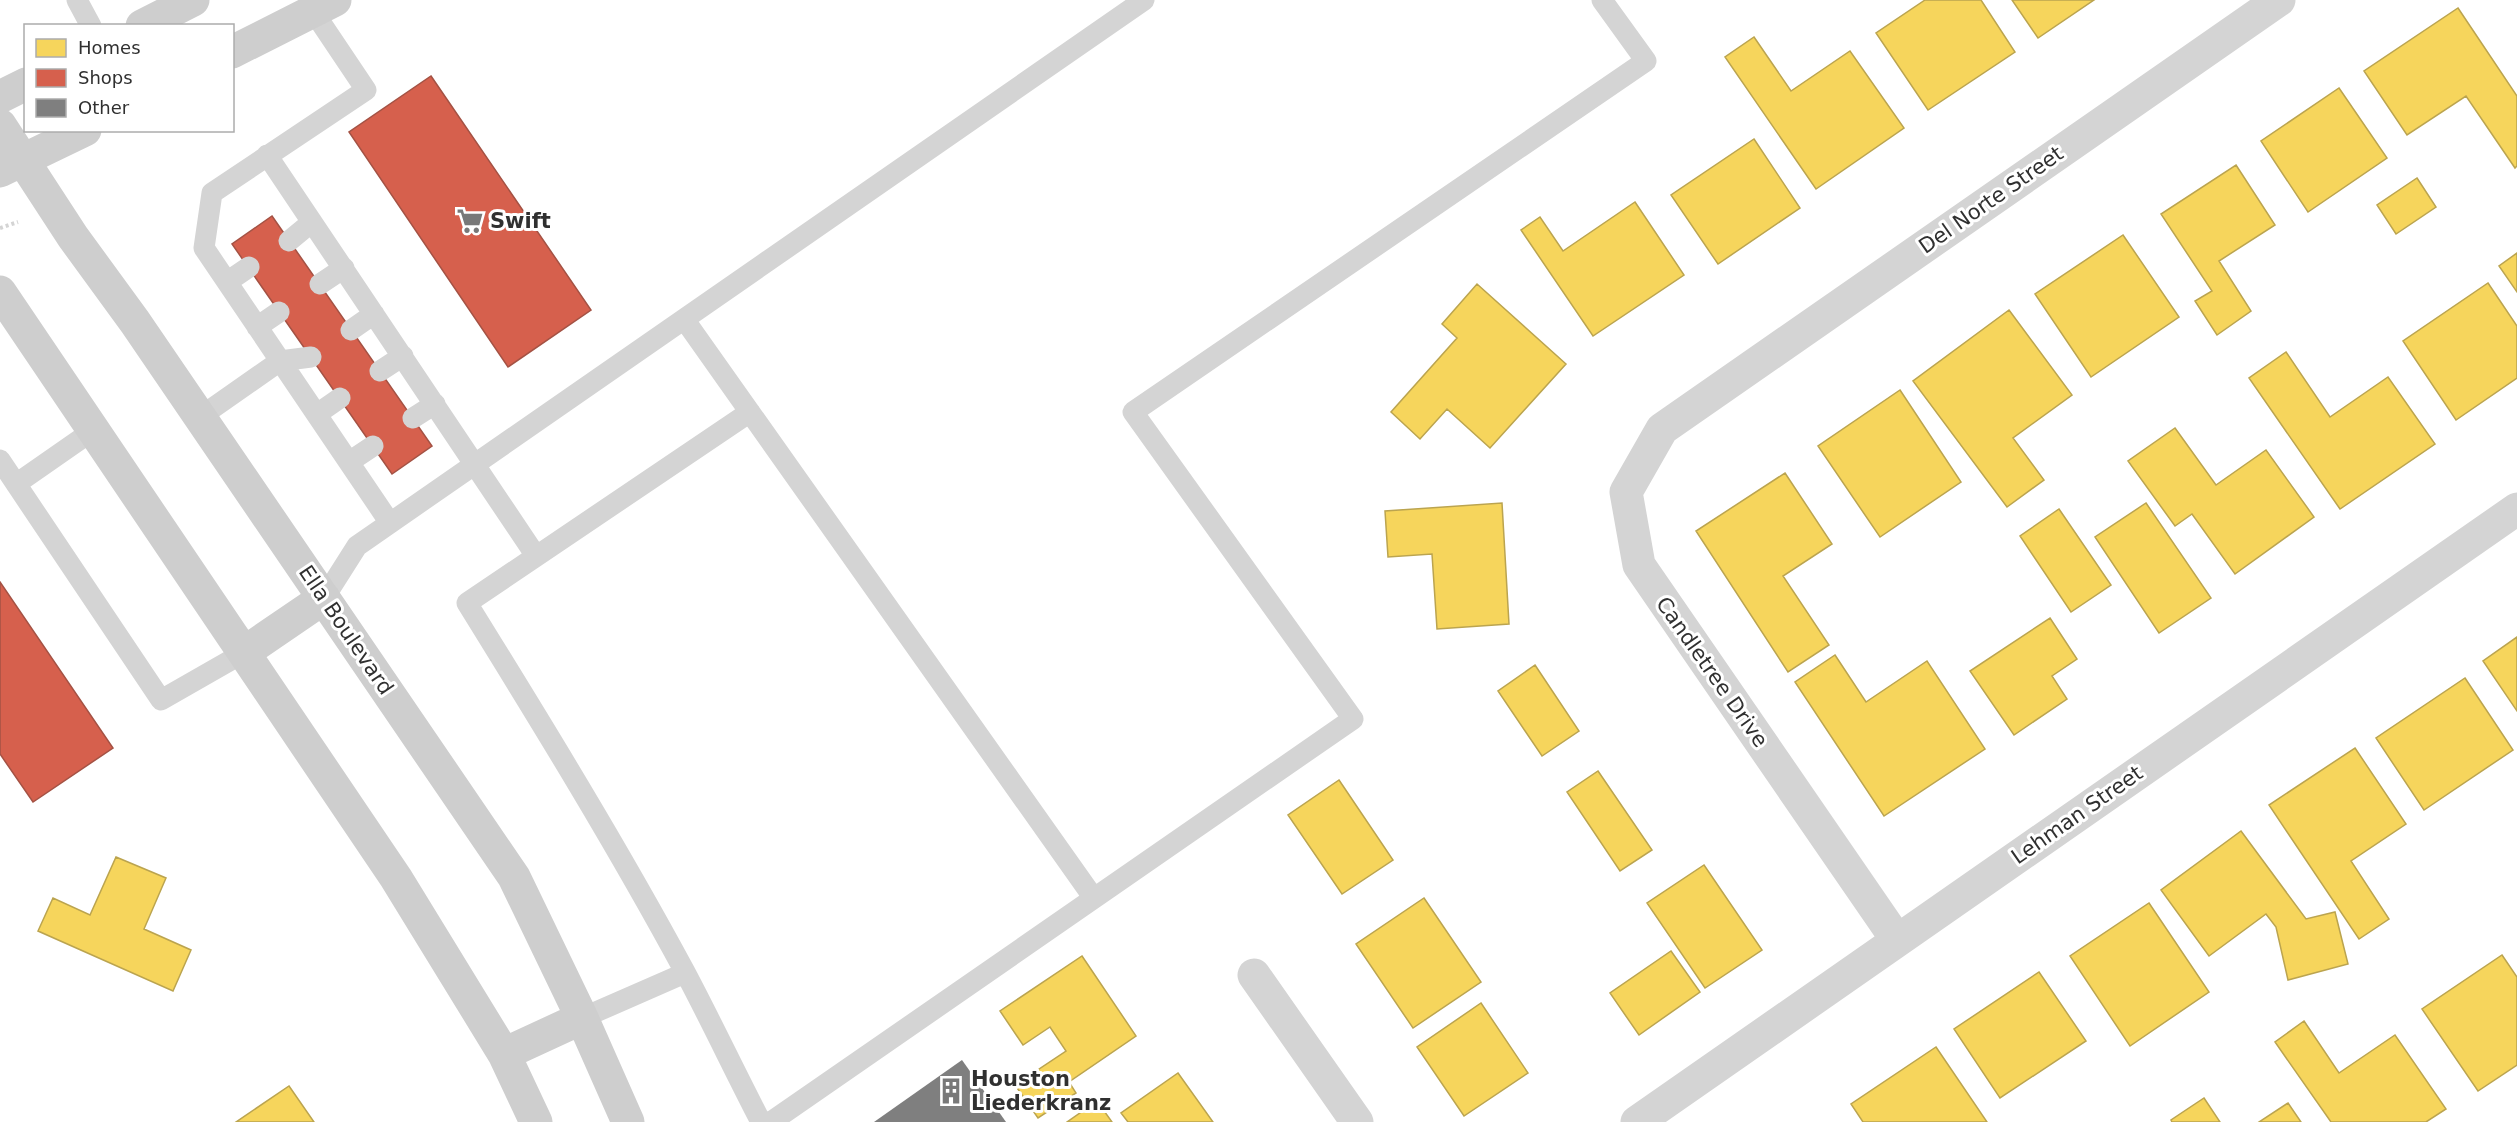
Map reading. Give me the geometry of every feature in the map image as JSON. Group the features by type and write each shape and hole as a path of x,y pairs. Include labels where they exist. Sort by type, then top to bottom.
{"main road":[{"path":"146,24 193,0"},
{"path":"234,51 324,6"},
{"path":"0,97 24,85"},
{"name":"Ella Boulevard","path":"0,124 12,166 73,237 200,417 514,877 582,1018 628,1122"},
{"path":"12,166 81,132"},
{"path":"2,299 95,429 396,878 504,1054 536,1122"},
{"path":"245,651 324,598"},
{"path":"504,1054 582,1018"}],"street":[{"name":"Del Norte Street","path":"1703,400 2279,0"},
{"name":"Candletree Drive","path":"1703,400 1662,429 1626,492 1639,565 1897,940"},
{"name":"Lehman Street","path":"1637,1122 2517,509"},
{"path":"1254,975 1357,1122"}],"lane":[{"path":"77,0 90,24"},
{"path":"324,598 357,546 1144,0"},
{"path":"771,1122 1353,718 1133,412 1646,61 1602,0"},
{"path":"324,6 366,90 212,193 204,248 390,523"},
{"path":"267,155 536,556"},
{"path":"289,240 312,222"},
{"path":"227,282 249,267"},
{"path":"320,284 344,268"},
{"path":"257,327 279,312"},
{"path":"351,330 374,314"},
{"path":"684,319 1093,897"},
{"path":"380,371 403,356"},
{"path":"200,417 280,361 311,357"},
{"path":"317,414 340,398"},
{"path":"413,418 435,404"},
{"path":"750,412 467,603 580,786 685,973 761,1122"},
{"path":"16,484 95,429"},
{"path":"349,462 373,446"},
{"path":"0,460 161,700 245,651"},
{"path":"582,1018 685,973"}],"path":[{"path":"0,228 22,221"}],"building: Homes":[{"path":"1925,0 1981,0 2015,52 1928,110 1876,33"},
{"path":"2012,0 2094,0 2038,38"},
{"path":"2458,8 2517,96 2517,166 2515,168 2466,96 2407,135 2364,71"},
{"path":"1754,37 1791,91 1850,51 1904,128 1816,189 1725,57"},
{"path":"2339,88 2387,158 2308,212 2261,141"},
{"path":"1754,139 1800,208 1718,264 1671,195"},
{"path":"2236,165 2275,225 2219,261 2251,311 2217,335 2195,301 2212,291 2161,214"},
{"path":"2417,178 2436,207 2396,234 2377,205"},
{"path":"1635,202 1684,275 1593,336 1521,230 1540,217 1563,251"},
{"path":"2123,235 2179,317 2091,377 2035,294"},
{"path":"2517,253 2517,292 2499,266"},
{"path":"2488,283 2517,326 2517,378 2456,420 2403,341"},
{"path":"1477,284 1566,364 1490,448 1447,409 1420,439 1391,412 1457,338 1442,324"},
{"path":"2009,310 2072,395 2013,438 2044,480 2007,507 1913,381"},
{"path":"2286,352 2330,417 2388,377 2435,444 2340,509 2249,378"},
{"path":"1900,390 1961,482 1880,537 1818,446"},
{"path":"2175,428 2216,485 2266,450 2314,517 2235,574 2192,514 2175,526 2128,461"},
{"path":"1785,473 1832,544 1783,576 1829,645 1788,672 1696,531"},
{"path":"1502,503 1509,624 1437,629 1432,554 1388,557 1385,511"},
{"path":"2146,503 2211,598 2159,633 2095,537"},
{"path":"2059,509 2111,585 2071,612 2020,536"},
{"path":"2050,618 2077,659 2052,676 2067,699 2014,735 1970,671"},
{"path":"2517,637 2517,711 2483,661"},
{"path":"1835,655 1866,702 1927,661 1985,749 1884,816 1795,682"},
{"path":"1535,665 1579,731 1542,756 1498,691"},
{"path":"2465,678 2513,750 2424,810 2376,738"},
{"path":"2355,748 2406,824 2351,861 2389,919 2359,939 2269,805"},
{"path":"1598,771 1652,850 1620,871 1567,792"},
{"path":"1339,780 1393,860 1342,894 1288,815"},
{"path":"2241,831 2306,919 2335,912 2348,964 2288,980 2276,927 2266,914 2209,956 2161,890"},
{"path":"116,857 166,878 144,929 191,950 173,991 38,931 53,898 90,915"},
{"path":"1704,865 1762,950 1705,988 1647,903"},
{"path":"1424,898 1481,982 1413,1028 1356,944"},
{"path":"2149,903 2209,992 2130,1046 2070,956"},
{"path":"1671,951 1700,992 1639,1035 1610,993"},
{"path":"2502,955 2517,977 2517,1065 2478,1091 2422,1009"},
{"path":"1082,956 1136,1036 1069,1082 1076,1093 1038,1118 1015,1085 1066,1051 1050,1027 1023,1045 1000,1011"},
{"path":"2039,972 2086,1041 2000,1098 1954,1029"},
{"path":"1481,1003 1528,1073 1464,1116 1417,1047"},
{"path":"2304,1021 2339,1073 2395,1035 2446,1109 2426,1122 2331,1122 2275,1042"},
{"path":"1936,1047 1987,1122 1863,1122 1851,1104"},
{"path":"1178,1073 1213,1122 1128,1122 1121,1113"},
{"path":"289,1086 314,1122 236,1122"},
{"path":"2204,1098 2220,1122 2172,1122 2171,1120"},
{"path":"1097,1101 1112,1122 1067,1122"},
{"path":"2288,1103 2301,1122 2259,1122"}],"building: Shops":[{"name":"Swift","path":"431,76 591,310 508,367 349,132"},
{"path":"272,216 432,446 392,474 232,244"},
{"path":"0,582 113,748 33,802 0,754"}],"building: Other":[{"name":"Houston Liederkranz","path":"962,1060 1006,1122 874,1122"}],"place":[{"name":"Swift","path":"470,221"},
{"name":"Houston Liederkranz","path":"951,1091"}]}
